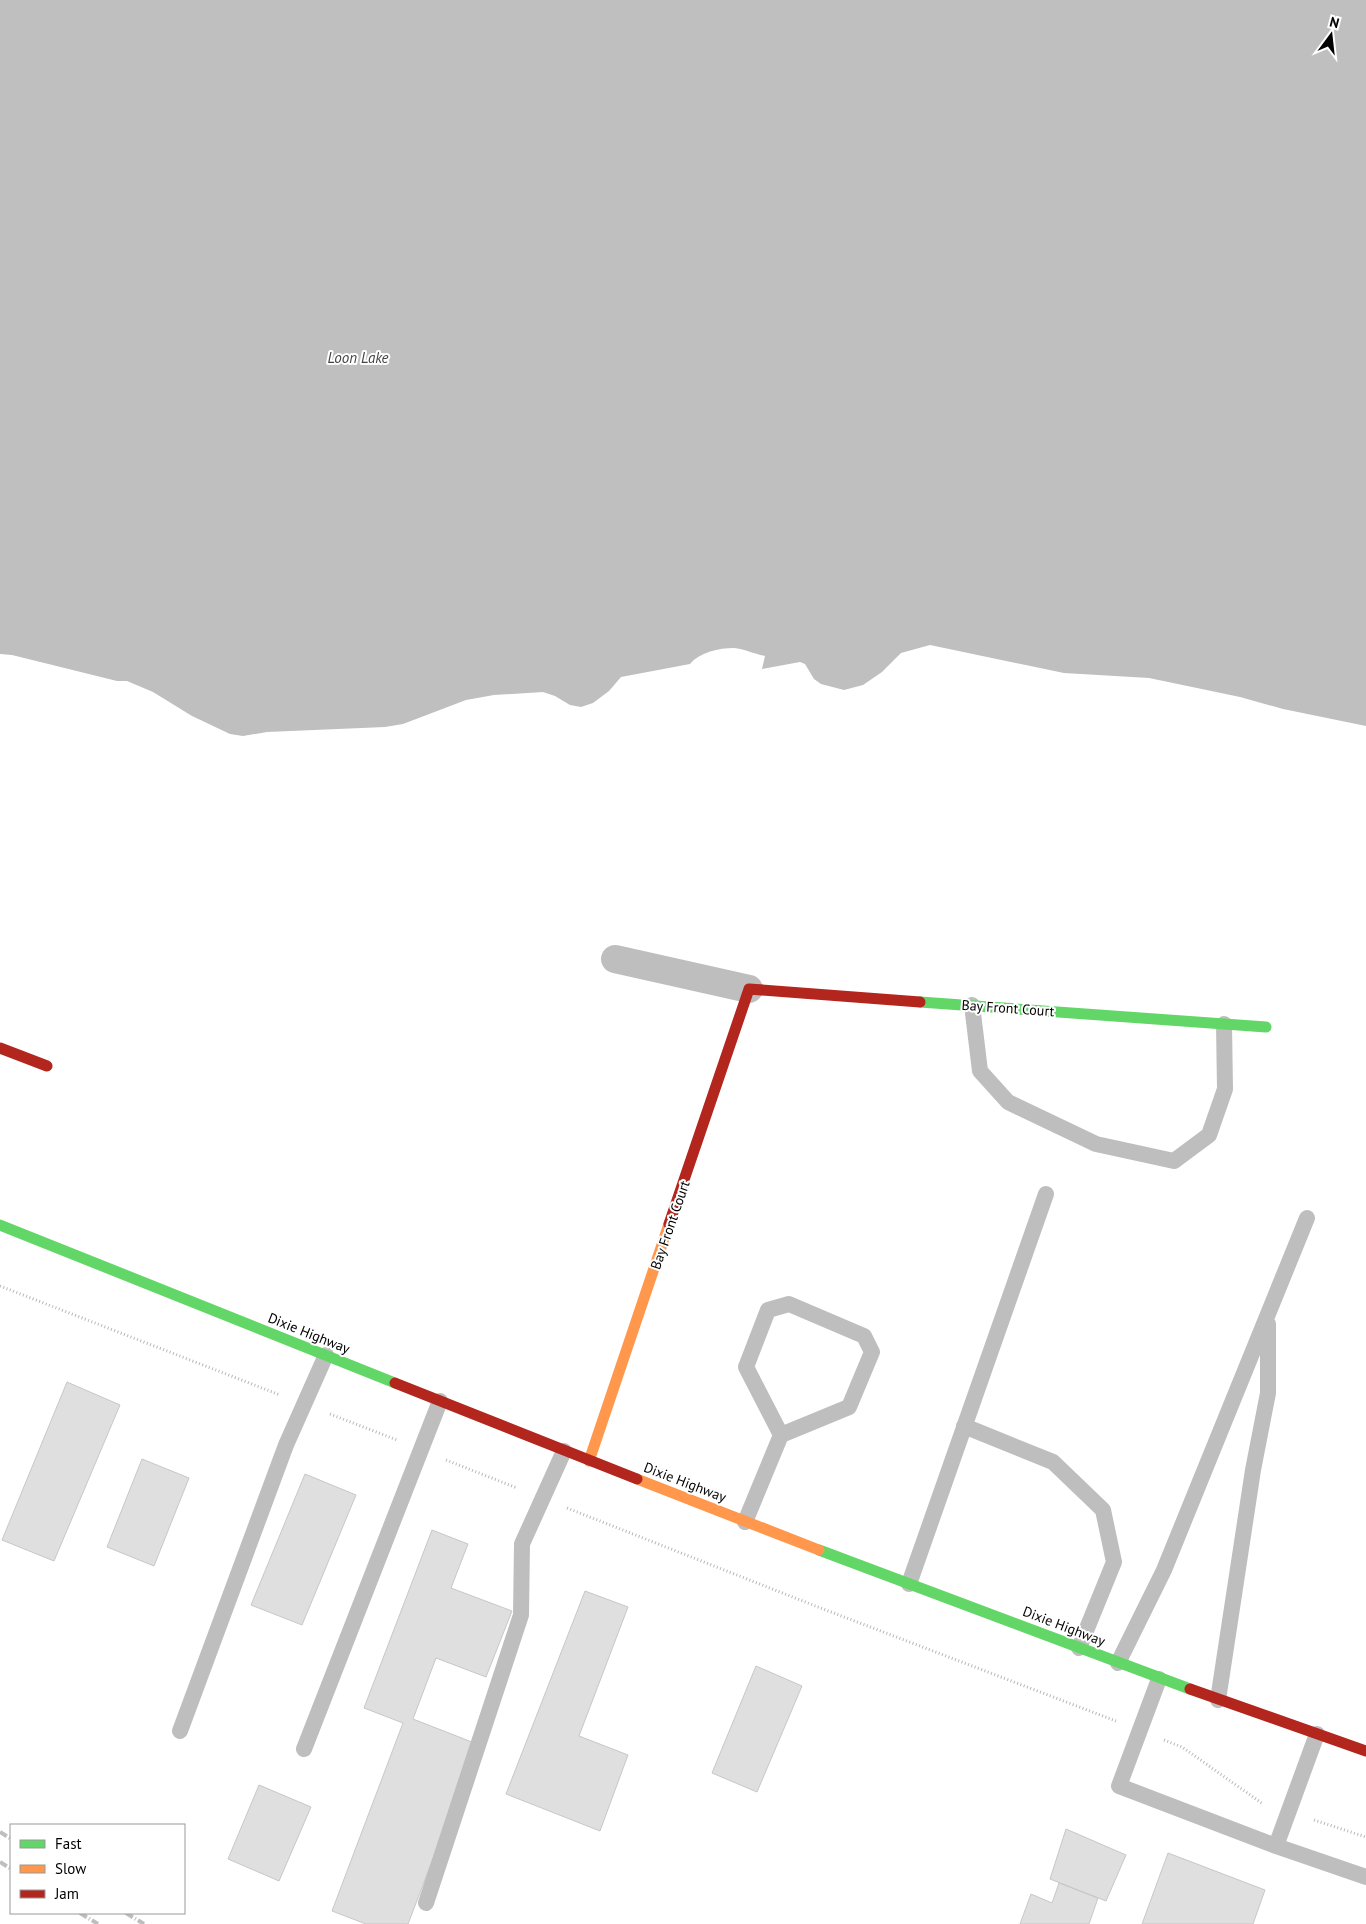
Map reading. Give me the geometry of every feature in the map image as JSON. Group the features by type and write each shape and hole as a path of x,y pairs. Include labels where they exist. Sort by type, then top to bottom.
{"main road":[{"name":"Bay Front Court","path":"589,1461 750,989 1266,1027"},
{"path":"0,1048 47,1066"},
{"name":"Dixie Highway","path":"0,1225 745,1522 1159,1679 1366,1751"}],"street":[{"name":"Bay Front Court","path":"616,959 750,989"}],"lane":[{"path":"972,1005 980,1071 1008,1102 1096,1144 1174,1161 1209,1135 1225,1089 1224,1024"},
{"path":"909,1584 1046,1194"},
{"path":"1118,1663 1164,1570 1307,1218"},
{"path":"745,1522 781,1435 849,1407 872,1352 864,1336 788,1304 768,1310 746,1367 781,1435"},
{"path":"1218,1700 1253,1470 1268,1394 1268,1314"},
{"path":"180,1731 286,1445 326,1355"},
{"path":"304,1749 440,1401"},
{"path":"964,1426 1053,1462 1103,1510 1114,1562 1079,1648"},
{"path":"426,1903 521,1615 522,1544 564,1451"},
{"path":"1159,1679 1119,1786 1276,1846 1366,1877"},
{"path":"1276,1846 1317,1734"}],"path":[{"path":"0,1286 818,1607 1140,1730 1182,1747 1262,1803 1366,1837"}],"water":[{"name":"Loon Lake","path":"0,0 1366,0 1366,726 1149,678 1064,673 930,645 901,653 882,672 863,685 844,690 821,684 814,679 805,664 800,662 762,669 765,656 728,648 699,656 690,664 621,677 609,691 593,703 581,707 570,705 555,696 543,692 494,695 466,700 403,724 385,727 267,732 243,736 230,734 192,716 153,692 127,681 117,681 12,655 0,654"}],"building":[{"path":"67,1382 120,1405 54,1561 2,1540"},
{"path":"142,1459 189,1478 154,1566 107,1547"},
{"path":"305,1474 356,1495 302,1625 251,1605"},
{"path":"432,1530 468,1544 451,1588 512,1611 486,1677 436,1658 413,1719 477,1744 408,1924 366,1924 332,1911 403,1723 364,1708"},
{"path":"585,1591 628,1607 579,1736 628,1755 600,1831 506,1794"},
{"path":"756,1666 802,1686 757,1792 712,1773"},
{"path":"259,1785 311,1807 279,1881 228,1859"},
{"path":"1066,1829 1126,1855 1106,1901 1050,1879"},
{"path":"1168,1853 1265,1890 1253,1924 1142,1924"},
{"path":"1059,1883 1098,1898 1089,1924 1020,1924 1031,1894 1052,1903"}],"railway":[{"path":"0,1832 10,1838"},
{"path":"0,1862 10,1868"},
{"path":"82,1914 98,1924"},
{"path":"128,1914 144,1924"}],"traffic: fast":[{"path":"920,1002 1266,1027"},
{"path":"0,1225 395,1383"},
{"path":"819,1550 1190,1689"}],"traffic: slow":[{"path":"589,1461 669,1224"},
{"path":"637,1479 819,1550"}],"traffic: jam":[{"path":"669,1224 749,989 920,1002"},
{"path":"0,1048 47,1066"},
{"path":"395,1383 637,1479"},
{"path":"1190,1689 1366,1751"}]}
